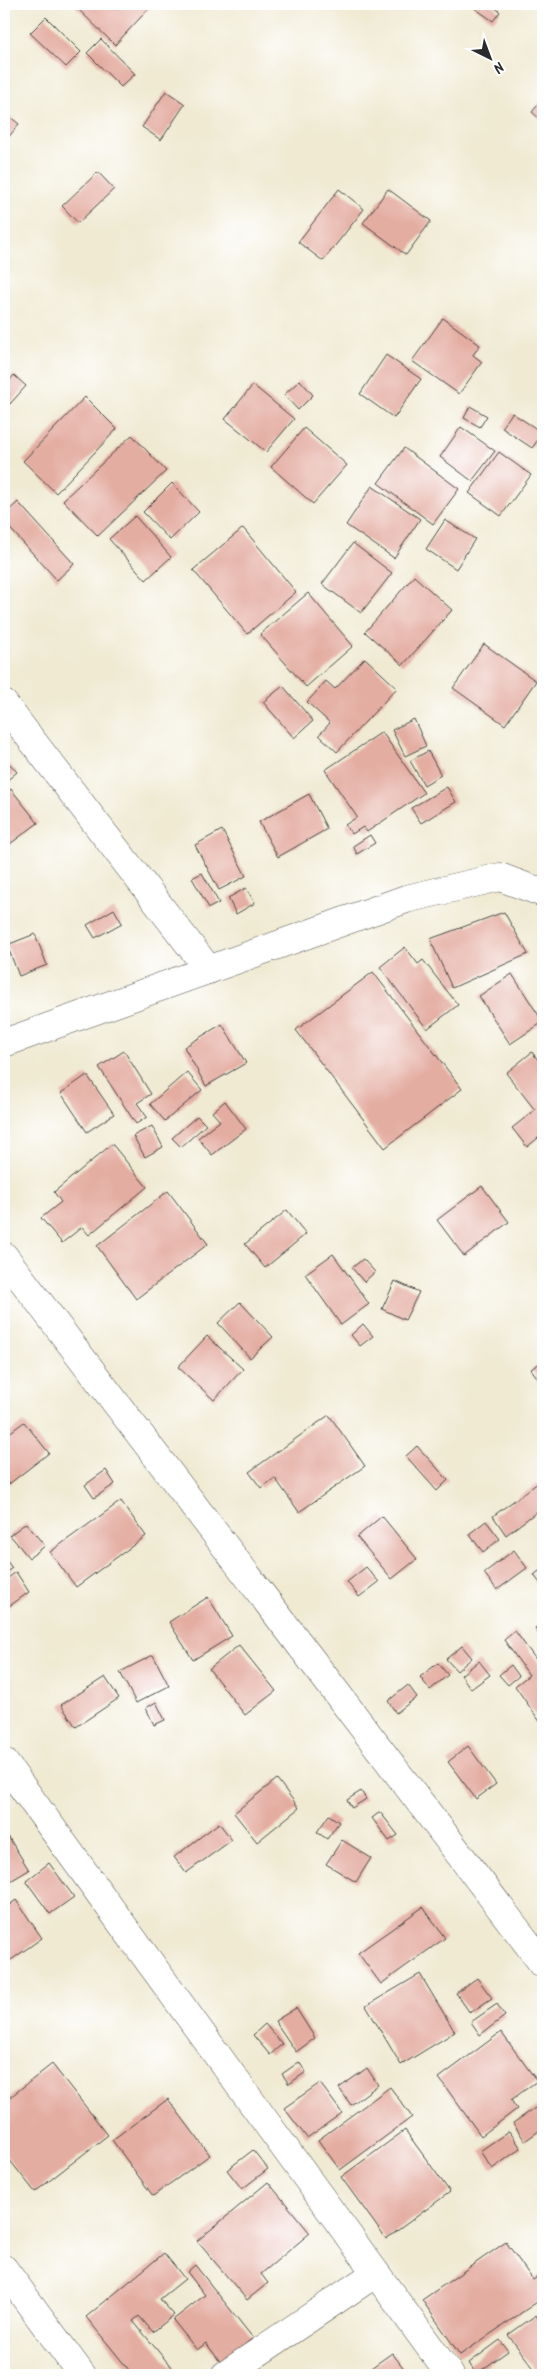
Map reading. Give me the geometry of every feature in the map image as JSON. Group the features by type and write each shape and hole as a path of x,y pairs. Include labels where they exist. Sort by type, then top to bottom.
{"street":[{"path":"4,704 209,970"},
{"path":"4,1043 406,900 500,877 543,893"},
{"path":"4,1256 543,1964"},
{"path":"4,1762 450,2375"},
{"path":"4,2269 82,2375"},
{"path":"225,2375 376,2273"}],"building":[{"path":"77,4 153,4 115,45 75,6"},
{"path":"476,4 491,4 500,12 493,21 473,7"},
{"path":"46,17 81,52 66,67 30,33"},
{"path":"101,39 135,74 121,87 87,53"},
{"path":"166,91 185,104 161,140 142,127"},
{"path":"543,99 543,122 532,112"},
{"path":"4,112 19,124 4,143"},
{"path":"98,172 114,189 78,223 62,206"},
{"path":"339,189 364,209 323,261 298,242"},
{"path":"388,189 431,221 406,255 363,223"},
{"path":"443,318 480,345 473,355 482,362 459,394 412,361"},
{"path":"386,355 421,379 394,418 360,394"},
{"path":"14,375 26,386 10,404 4,399 4,387"},
{"path":"300,380 313,395 298,410 284,395"},
{"path":"253,385 294,419 266,452 225,419"},
{"path":"85,397 117,429 56,493 23,461"},
{"path":"470,406 487,416 480,427 464,418"},
{"path":"512,413 543,433 532,448 502,428"},
{"path":"461,427 495,451 472,481 440,457"},
{"path":"304,428 347,465 313,504 271,467"},
{"path":"132,435 166,471 98,536 63,500"},
{"path":"404,448 459,489 433,524 378,483"},
{"path":"499,452 531,475 501,516 469,493"},
{"path":"172,483 199,512 170,540 143,512"},
{"path":"372,486 420,519 394,558 346,525"},
{"path":"18,502 74,564 57,580 4,522 4,515"},
{"path":"135,516 171,557 146,580 109,539"},
{"path":"445,520 475,539 456,569 426,549"},
{"path":"243,528 296,592 247,634 193,570"},
{"path":"353,543 392,573 361,613 322,584"},
{"path":"414,576 452,610 403,665 365,632"},
{"path":"308,593 353,646 306,687 260,634"},
{"path":"484,644 536,681 505,725 453,688"},
{"path":"365,658 397,688 337,752 319,735 330,723 307,702 326,681 335,689"},
{"path":"283,686 313,721 294,738 263,702"},
{"path":"414,719 426,746 405,756 392,730"},
{"path":"382,732 424,793 367,832 363,827 352,834 345,825 357,817 325,770"},
{"path":"428,751 441,775 424,785 410,761"},
{"path":"10,764 17,772 4,783 4,770"},
{"path":"447,787 456,802 421,823 411,808"},
{"path":"11,789 38,823 10,844 4,837 4,795"},
{"path":"309,794 327,829 278,857 259,822"},
{"path":"222,830 246,876 219,890 195,845"},
{"path":"370,835 375,843 357,854 353,846"},
{"path":"202,873 219,903 209,908 192,878"},
{"path":"246,888 255,903 236,914 228,898"},
{"path":"114,909 122,923 95,938 87,925"},
{"path":"504,912 528,954 452,988 430,939"},
{"path":"35,934 47,965 19,976 7,945"},
{"path":"405,947 418,964 423,960 458,1005 427,1029 380,967"},
{"path":"373,972 462,1089 385,1148 296,1030"},
{"path":"512,974 543,1022 510,1044 479,996"},
{"path":"222,1024 246,1063 206,1086 184,1047"},
{"path":"124,1051 151,1094 137,1103 147,1117 136,1124 99,1067"},
{"path":"532,1052 543,1067 543,1134 527,1147 512,1128 535,1110 506,1073"},
{"path":"187,1072 202,1090 165,1121 150,1104"},
{"path":"87,1075 114,1114 87,1132 61,1093"},
{"path":"225,1101 246,1129 212,1155 198,1138 220,1121 212,1112"},
{"path":"197,1116 206,1125 181,1147 172,1138"},
{"path":"152,1126 163,1147 145,1157 133,1136"},
{"path":"112,1144 147,1187 89,1235 82,1227 62,1243 41,1218 61,1202 54,1192"},
{"path":"482,1186 509,1222 464,1256 437,1220"},
{"path":"168,1191 208,1244 136,1299 97,1246"},
{"path":"287,1210 306,1234 265,1268 245,1244"},
{"path":"333,1254 369,1304 341,1325 305,1274"},
{"path":"363,1259 375,1272 364,1282 352,1268"},
{"path":"395,1281 419,1292 405,1320 382,1309"},
{"path":"240,1302 273,1337 250,1358 218,1323"},
{"path":"363,1324 373,1336 360,1346 351,1335"},
{"path":"207,1336 243,1369 214,1400 178,1367"},
{"path":"543,1361 543,1381 541,1383 531,1369"},
{"path":"329,1415 365,1466 299,1512 275,1478 261,1488 249,1472"},
{"path":"24,1422 49,1453 9,1484 4,1478 4,1437"},
{"path":"417,1446 448,1480 437,1491 406,1456"},
{"path":"106,1470 115,1484 94,1498 85,1485"},
{"path":"542,1480 543,1519 538,1511 506,1535 493,1516"},
{"path":"121,1501 146,1536 76,1587 50,1552"},
{"path":"382,1516 417,1559 392,1579 357,1537"},
{"path":"486,1521 500,1539 483,1552 469,1534"},
{"path":"26,1523 45,1546 29,1558 10,1535"},
{"path":"514,1550 527,1568 497,1590 484,1573"},
{"path":"4,1557 12,1568 4,1574"},
{"path":"366,1567 379,1582 359,1597 347,1582"},
{"path":"543,1568 543,1585 542,1586 534,1575"},
{"path":"16,1572 29,1592 4,1610 4,1581"},
{"path":"208,1597 232,1636 193,1660 169,1622"},
{"path":"543,1623 543,1641 535,1628"},
{"path":"515,1631 543,1669 543,1726 515,1686 529,1675 504,1640"},
{"path":"239,1645 276,1691 245,1715 209,1669"},
{"path":"462,1646 472,1658 457,1671 446,1659"},
{"path":"153,1655 169,1686 136,1703 120,1672"},
{"path":"479,1661 490,1675 471,1689 461,1675"},
{"path":"438,1663 448,1675 430,1690 420,1677"},
{"path":"511,1665 519,1676 508,1685 499,1675"},
{"path":"105,1677 119,1698 76,1727 61,1705"},
{"path":"408,1685 417,1697 396,1713 388,1701"},
{"path":"156,1702 165,1720 154,1725 146,1708"},
{"path":"468,1746 496,1784 476,1799 448,1762"},
{"path":"277,1779 299,1808 257,1842 234,1813"},
{"path":"361,1791 366,1799 352,1808 347,1800"},
{"path":"380,1812 398,1835 389,1841 372,1818"},
{"path":"329,1815 339,1822 327,1839 317,1832"},
{"path":"219,1823 232,1840 186,1873 174,1857"},
{"path":"4,1830 29,1870 4,1885"},
{"path":"342,1840 371,1858 356,1882 326,1864"},
{"path":"49,1863 74,1897 50,1914 26,1881"},
{"path":"16,1900 42,1938 4,1965 4,1909"},
{"path":"423,1907 445,1938 381,1984 358,1953"},
{"path":"420,1974 455,2032 401,2065 366,2006"},
{"path":"477,1978 492,1998 470,2013 456,1993"},
{"path":"497,2004 505,2016 480,2035 471,2022"},
{"path":"296,2008 315,2038 296,2052 275,2021"},
{"path":"265,2024 282,2044 270,2055 253,2035"},
{"path":"501,2032 537,2081 511,2100 517,2109 481,2136 439,2078"},
{"path":"299,2062 306,2072 289,2084 282,2074"},
{"path":"52,2064 108,2135 35,2192 4,2153 4,2102"},
{"path":"367,2068 378,2085 351,2105 339,2088"},
{"path":"320,2083 342,2113 307,2138 284,2108"},
{"path":"390,2087 412,2117 340,2170 318,2140"},
{"path":"168,2099 210,2155 153,2196 112,2140"},
{"path":"541,2104 543,2108 543,2128 525,2141 513,2123"},
{"path":"405,2130 450,2192 386,2239 341,2177"},
{"path":"509,2131 521,2148 492,2169 480,2151"},
{"path":"253,2150 268,2169 242,2189 227,2170"},
{"path":"268,2182 310,2233 261,2274 268,2283 247,2300 197,2241"},
{"path":"506,2242 533,2280 543,2273 543,2298 460,2355 422,2300"},
{"path":"164,2253 185,2279 160,2299 174,2315 153,2332 139,2316 133,2321 178,2375 133,2375 86,2317"},
{"path":"195,2265 253,2338 221,2363 206,2343 197,2350 173,2320 205,2295 187,2272"},
{"path":"536,2315 543,2326 543,2372 539,2375 508,2335"},
{"path":"500,2340 508,2351 476,2374 469,2363"},
{"path":"392,2353 409,2375 361,2375"}]}
